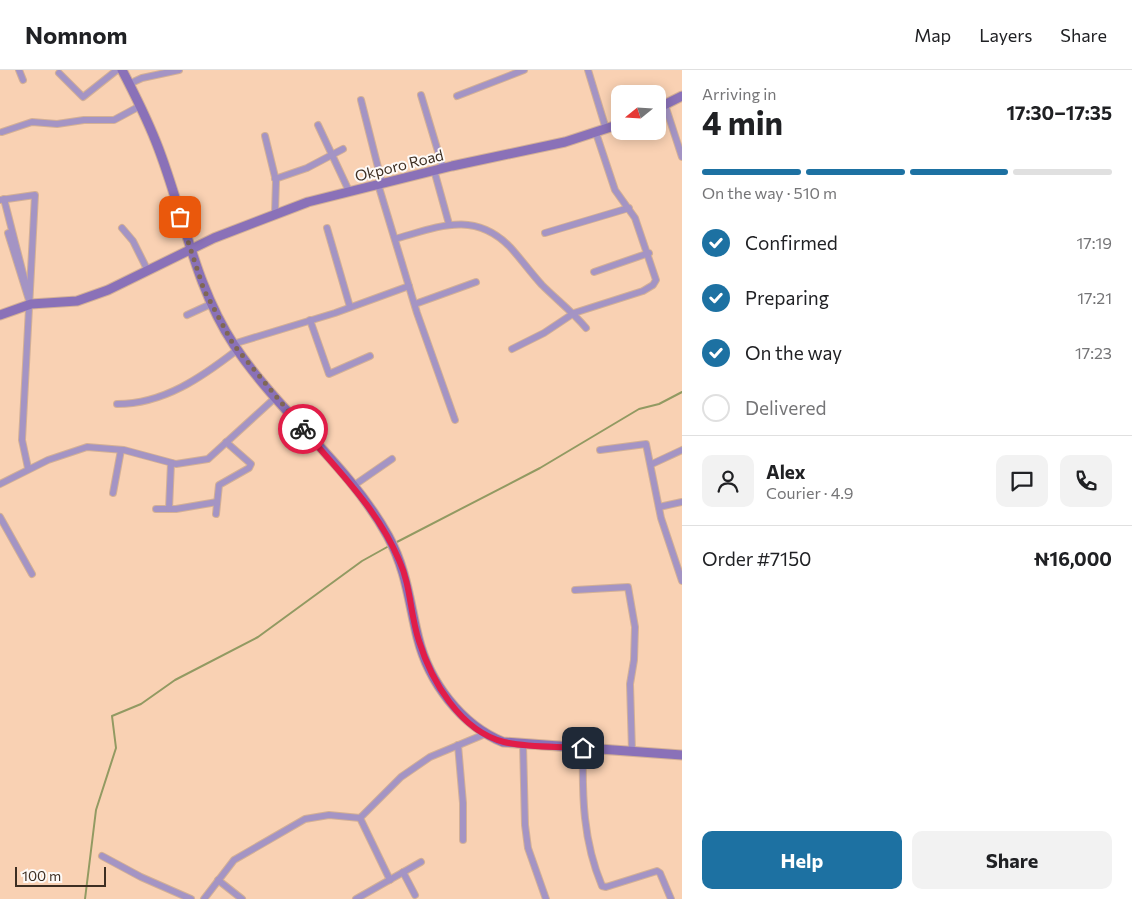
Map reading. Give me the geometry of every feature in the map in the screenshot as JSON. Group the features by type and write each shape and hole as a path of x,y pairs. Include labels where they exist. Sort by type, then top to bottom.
{"street":[{"path":"19,70 23,80"},
{"path":"59,73 83,97 117,70"},
{"path":"122,70 156,143 190,249 211,304 235,347 378,518 404,571 418,640 431,673 458,710 470,724 485,734 503,742 682,755"},
{"path":"129,84 142,78 179,70"},
{"path":"457,96 524,70"},
{"path":"588,70 606,129"},
{"path":"420,95 443,168"},
{"path":"666,104 682,96"},
{"path":"361,100 380,184 395,239 454,420"},
{"path":"2,132 32,122 57,124 84,120 114,120 140,106"},
{"path":"666,118 682,157"},
{"path":"318,125 349,191"},
{"name":"Okporo Road","path":"0,315 31,304 77,301 108,290 190,249 275,213 349,191 434,170 537,149 611,127"},
{"path":"512,349 544,334 574,314 653,285 656,274 636,218 615,190 596,133"},
{"path":"265,136 275,178 275,213"},
{"path":"275,178 308,168 343,149"},
{"path":"434,170 449,224"},
{"path":"28,468 22,440 31,304 35,195 2,199 31,304"},
{"path":"545,233 629,208"},
{"path":"395,239 449,224 476,226 491,232 509,246 544,286 586,328"},
{"path":"122,228 133,241 148,270"},
{"path":"327,228 350,308"},
{"path":"8,233 19,269 31,304 15,260 8,233"},
{"path":"594,272 649,253"},
{"path":"415,304 476,282"},
{"path":"117,404 142,402 183,387 198,380 235,347 409,286"},
{"path":"187,315 211,304"},
{"path":"310,320 329,374 370,356"},
{"path":"0,484 28,468 87,447 121,450 171,463 196,462 208,458 276,397"},
{"path":"216,514 219,485 249,468 251,464 226,442"},
{"path":"600,450 646,444 652,464 659,507 680,568 682,581"},
{"path":"113,493 121,450"},
{"path":"652,464 682,450"},
{"path":"353,486 392,459"},
{"path":"169,509 171,463"},
{"path":"156,509 217,502"},
{"path":"659,507 682,502"},
{"path":"0,516 3,531 32,574"},
{"path":"575,590 628,587 635,627 634,660 630,684 632,751"},
{"path":"360,818 401,777 430,757 485,734"},
{"path":"523,744 525,825 528,848 546,899"},
{"path":"458,745 463,803 463,840"},
{"path":"583,748 584,821 587,840 602,886 606,887 657,871 660,873 671,899"},
{"path":"204,899 234,860 305,819 329,815 360,818"},
{"path":"360,818 390,880"},
{"path":"102,856 141,877 191,899"},
{"path":"356,899 421,862"},
{"path":"403,872 415,896"},
{"path":"218,880 242,899"}],"waterway":[{"path":"395,543 540,468 639,409 659,404 682,392"},
{"path":"85,899 96,810 116,748 112,716 141,704 175,680 258,637 362,561 389,546"}],"way so far":[{"path":"180,217 204,290 233,344 249,366 303,429"}],"route":[{"path":"303,429 353,486 378,518 404,571 410,592 418,640 431,673 446,696 470,724 503,742 583,748"}]}
